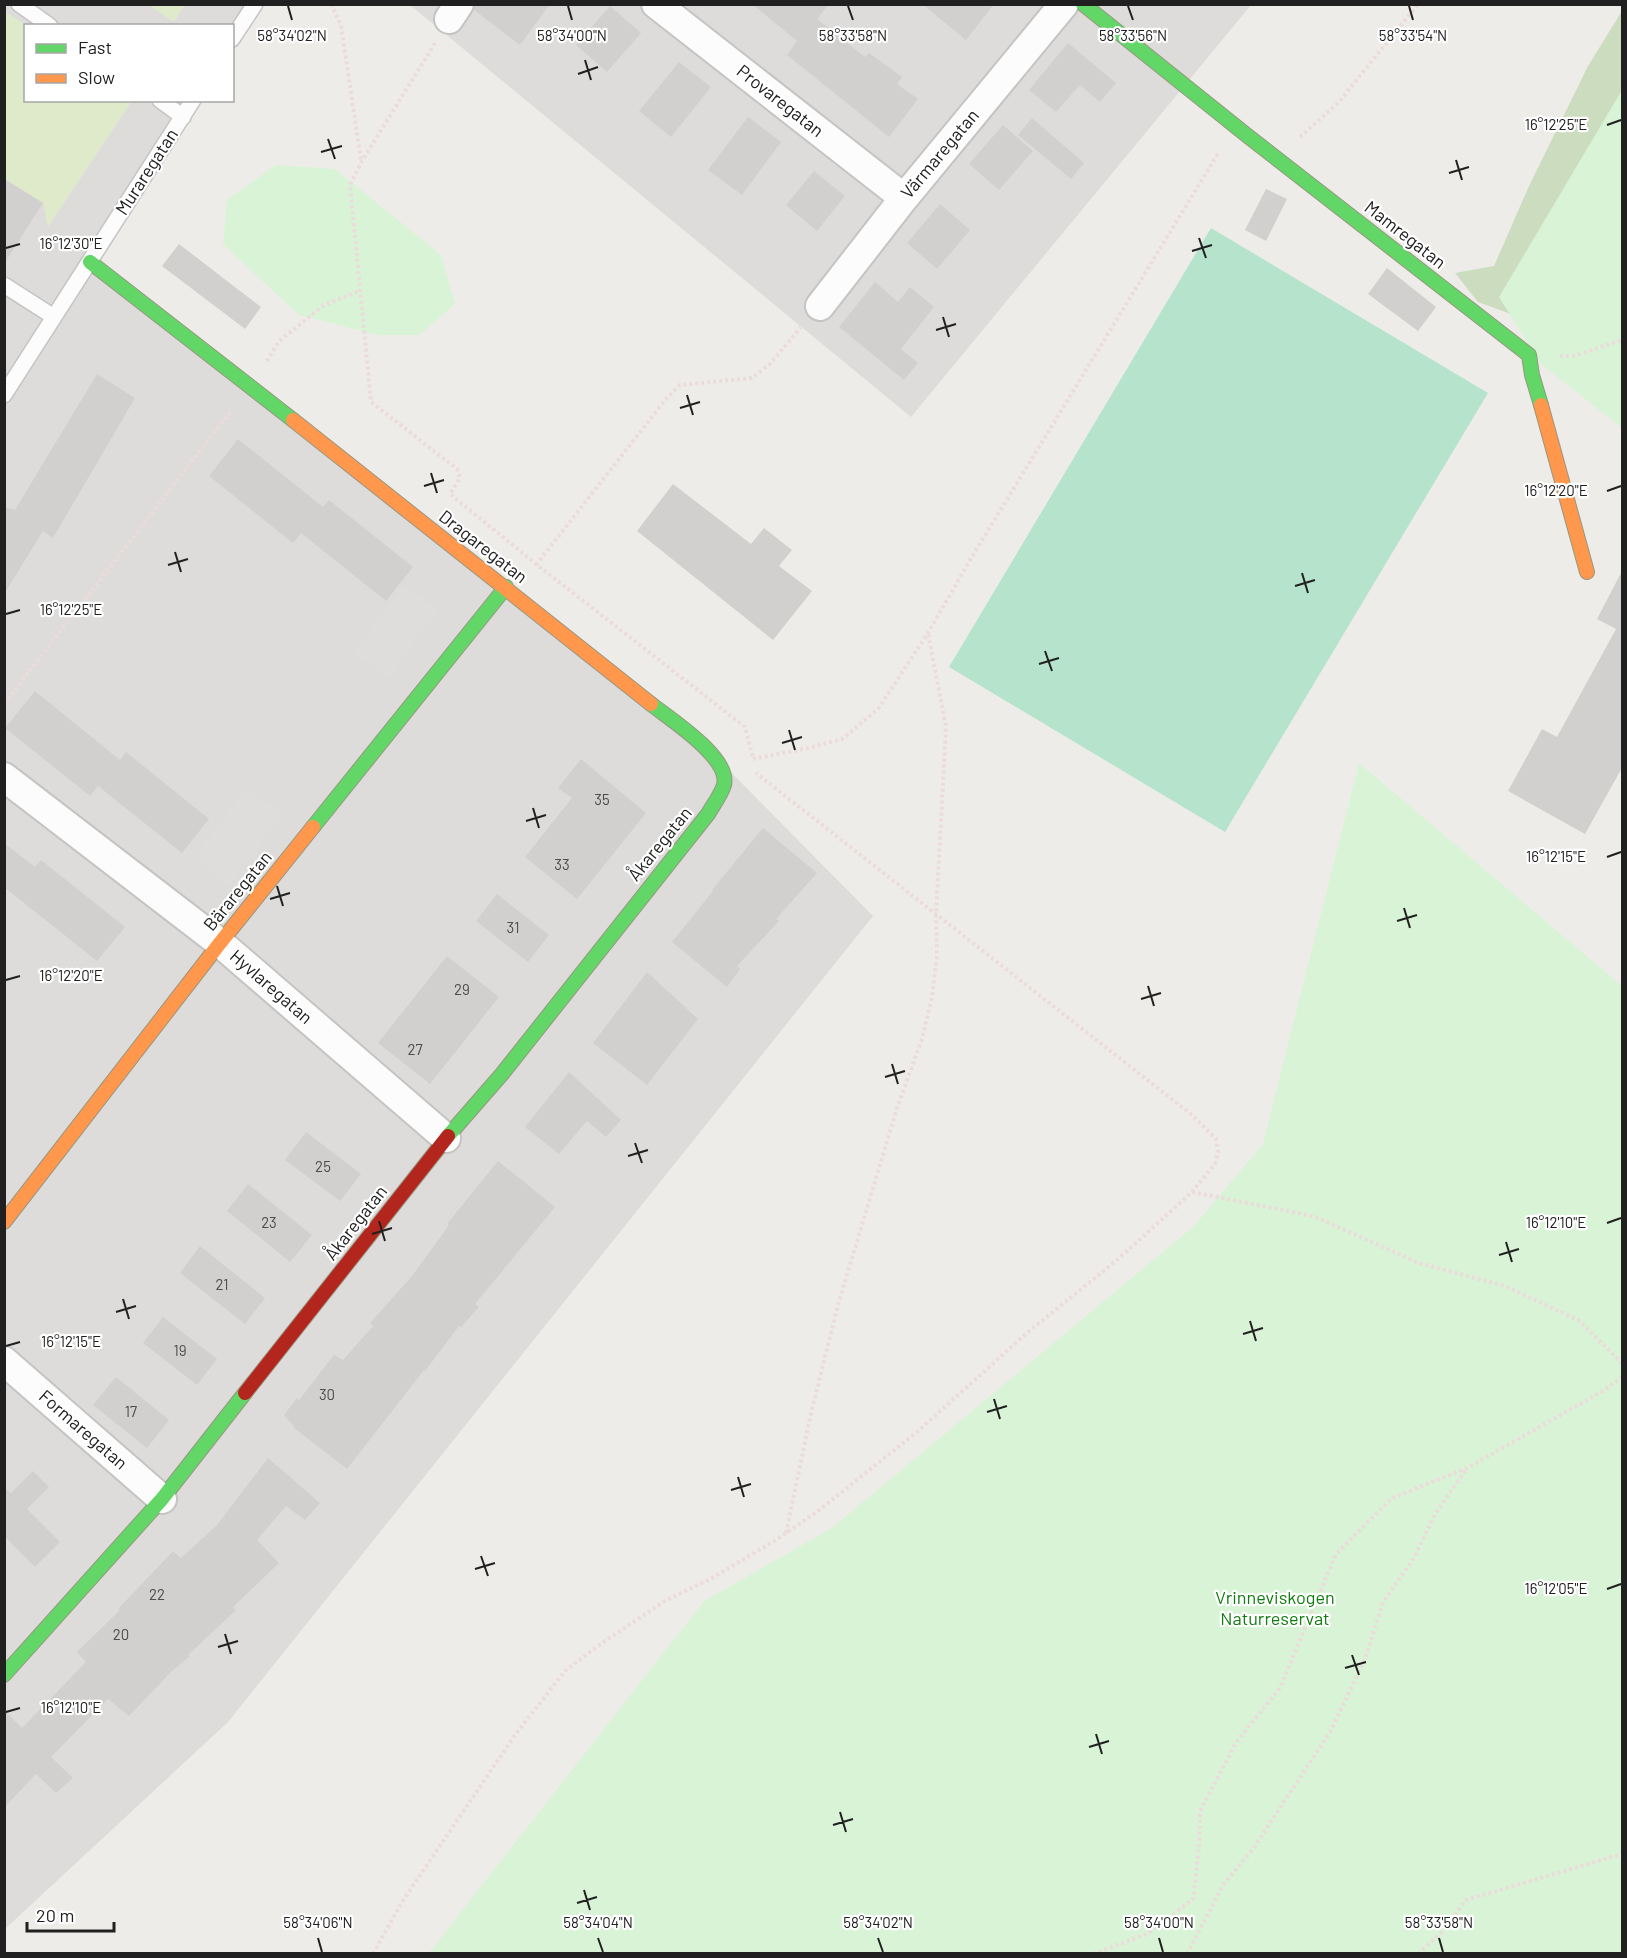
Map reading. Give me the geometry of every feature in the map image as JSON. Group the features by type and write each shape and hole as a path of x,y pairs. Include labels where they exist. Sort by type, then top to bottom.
{"street":[{"name":"Provaregatan","path":"656,4 904,198"},
{"name":"Värmaregatan","path":"820,306 904,198 1064,4"},
{"name":"Mamregatan","path":"1083,4 1529,355"},
{"name":"Dragaregatan","path":"90,262 509,590 708,749 720,765"},
{"path":"1529,355 1532,375 1587,572"},
{"name":"Bäraregatan","path":"4,1222 220,944 509,590"},
{"name":"Åkaregatan","path":"4,1675 162,1499 446,1138 502,1074 708,814 724,785 724,773 720,765"},
{"name":"Hyvlaregatan","path":"4,777 220,944 446,1138"},
{"name":"Formaregatan","path":"4,1361 162,1499"}],"lane":[{"path":"19,4 47,24"},
{"path":"234,36 255,4"},
{"path":"163,102 183,117"},
{"name":"Muraregatan","path":"4,395 192,102"},
{"path":"4,285 54,317"}],"path":[{"path":"331,4 341,25 362,161"},
{"path":"1271,154 1298,139 1338,103 1418,4"},
{"path":"454,12 362,161 350,185 371,402 457,469 460,478 450,494 745,728 754,759"},
{"path":"720,765 843,739 878,709 928,633 976,550 1236,126"},
{"path":"4,704 199,450 250,388 279,341 324,305 360,291"},
{"path":"509,590 536,564 666,399 680,385 752,378 770,364 820,306"},
{"path":"1529,355 1574,356 1623,340"},
{"path":"786,1533 839,1301 898,1106 922,1040 932,997 937,956 936,915 946,727 928,633"},
{"path":"373,1953 402,1902 515,1735 565,1671 599,1645 665,1601 712,1578 786,1533 849,1487 917,1432 1028,1332 1116,1261 1192,1192 1215,1164 1218,1152 1216,1139 1192,1115 797,807 742,761"},
{"path":"1192,1192 1312,1216 1419,1263 1505,1286 1578,1320 1623,1363"},
{"path":"1093,1953 1147,1934 1193,1899 1199,1847 1200,1811 1237,1741 1280,1688 1336,1554 1392,1498 1467,1468 1603,1391 1623,1377"},
{"path":"1187,1953 1223,1885 1253,1849 1330,1731 1365,1659 1383,1602 1414,1558 1435,1514 1467,1468"},
{"path":"1418,1953 1443,1931 1466,1900 1623,1854"}],"shaded area":[{"path":"5,5 255,5 234,24 24,24 24,102 192,102 90,262 708,749 873,916 228,1722 5,1929"},
{"path":"410,5 1251,5 911,417"},
{"path":"405,585 437,610 389,678 354,652"},
{"path":"247,788 283,815 228,885 195,857"}],"green space":[{"path":"149,5 185,5 174,22"},
{"path":"4,11 24,24 24,102 131,102 48,227 43,203 5,179"},
{"path":"1622,11 1622,377 1524,319 1478,302 1455,273 1494,266 1529,186 1588,66"},
{"path":"1622,90 1622,428 1541,364 1499,297"},
{"path":"276,165 335,169 441,255 455,304 419,335 378,335 299,315 223,244 227,200"},
{"path":"1211,228 1488,393 1225,832 949,667"},
{"name":"Vrinneviskogen Naturreservat","path":"1359,763 1622,986 1622,1953 429,1953 704,1601 832,1528 1194,1226 1263,1144"}],"building":[{"path":"475,4 550,4 520,45 474,10"},
{"path":"752,4 829,4 817,19 865,57 869,53 902,77 897,84 918,99 889,137 787,55 797,41"},
{"path":"922,4 994,4 966,40"},
{"path":"610,6 641,33 607,72 576,45"},
{"path":"1068,43 1116,83 1100,102 1080,85 1056,112 1029,90"},
{"path":"679,62 711,87 671,137 639,111"},
{"path":"748,117 781,142 742,195 708,170"},
{"path":"1032,118 1084,163 1071,179 1018,135"},
{"path":"1003,125 1033,151 999,190 969,164"},
{"path":"814,171 845,196 817,231 786,205"},
{"path":"4,179 43,203 4,264"},
{"path":"1266,189 1287,199 1266,241 1245,230"},
{"path":"940,204 970,230 937,269 907,243"},
{"path":"179,244 261,307 245,329 162,266"},
{"path":"1387,268 1436,307 1418,331 1368,294"},
{"path":"875,282 898,302 910,287 934,307 901,349 918,363 904,380 839,327"},
{"path":"97,374 135,398 53,538 43,531 4,594 4,507 15,510"},
{"path":"238,439 323,507 329,500 413,567 386,601 301,533 293,543 209,476"},
{"path":"673,484 751,544 764,528 792,550 779,566 812,591 773,640 637,531"},
{"path":"1623,569 1623,766 1585,834 1508,791 1542,729 1557,737 1616,629 1597,619"},
{"path":"35,691 120,760 126,752 209,819 182,853 98,786 90,796 5,728"},
{"path":"581,759 646,813 577,899 525,857 572,798 558,788"},
{"path":"763,828 817,873 776,919 779,921 737,966 740,969 727,987 672,942"},
{"path":"4,843 35,867 41,860 125,927 97,961 4,887"},
{"path":"497,894 549,935 528,962 476,921"},
{"path":"447,956 499,997 430,1084 378,1043"},
{"path":"647,972 698,1019 647,1085 593,1043"},
{"path":"569,1072 621,1120 606,1137 587,1121 559,1154 525,1127"},
{"path":"306,1132 361,1174 340,1201 285,1160"},
{"path":"498,1161 555,1207 475,1304 479,1307 461,1327 459,1326 347,1469 293,1427 284,1415 297,1398 299,1400 334,1355 343,1360 373,1326 370,1323 412,1276 449,1225 447,1224"},
{"path":"248,1184 312,1235 290,1262 227,1211"},
{"path":"200,1246 265,1298 245,1324 180,1273"},
{"path":"163,1317 217,1359 197,1385 143,1343"},
{"path":"116,1377 169,1420 147,1448 93,1405"},
{"path":"268,1458 320,1503 305,1520 286,1506 257,1540 279,1563 233,1607 236,1610 188,1655 190,1656 171,1672 129,1716 108,1699 51,1757 73,1778 56,1793 36,1774 4,1808 4,1710 22,1728 86,1662 77,1652 120,1610 118,1609 173,1551 181,1558 217,1525"},
{"path":"33,1471 49,1487 27,1509 60,1542 35,1567 4,1536 4,1487 11,1493"}],"traffic: fast":[{"path":"1083,4 1249,137 1529,355 1541,405"},
{"path":"90,262 293,420"},
{"path":"313,827 506,587"},
{"path":"448,1136 502,1074 708,814 721,792 724,785 724,774 709,751 651,704"},
{"path":"4,1675 162,1499 245,1393"}],"traffic: slow":[{"path":"1541,405 1587,572"},
{"path":"293,420 651,704"},
{"path":"4,1222 313,827"}],"traffic: jam":[{"path":"245,1393 448,1136"}]}
